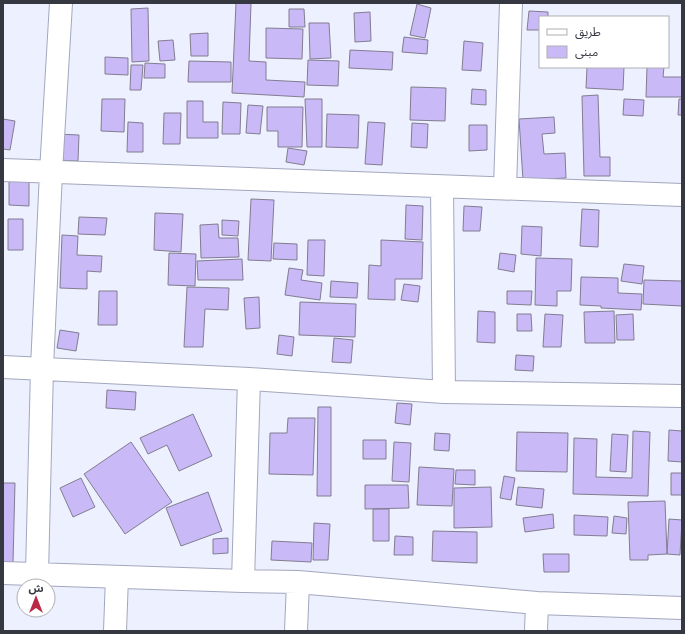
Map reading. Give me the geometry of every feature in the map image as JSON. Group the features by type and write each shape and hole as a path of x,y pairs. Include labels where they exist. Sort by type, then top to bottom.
{"street":[{"path":"38,574 42,368 51,172 61,3"},
{"path":"505,188 512,3"},
{"path":"3,170 682,195"},
{"path":"442,186 444,392"},
{"path":"3,367 249,379 444,392 682,396"},
{"path":"242,581 249,379"},
{"path":"3,573 298,582 537,603 682,608"},
{"path":"115,631 117,577"},
{"path":"296,631 298,582"},
{"path":"536,631 537,603"}],"building":[{"path":"236,3 251,3 249,61 266,62 266,80 305,82 304,97 232,93"},
{"path":"417,4 431,8 425,38 410,35"},
{"path":"148,8 149,61 132,62 131,9"},
{"path":"289,9 304,9 305,27 289,27"},
{"path":"529,11 548,12 548,16 539,16 539,30 527,30"},
{"path":"370,12 371,41 355,42 354,13"},
{"path":"309,23 329,23 331,58 310,59"},
{"path":"266,28 303,29 302,59 266,58"},
{"path":"208,33 208,56 191,56 190,34"},
{"path":"404,37 428,40 427,54 402,52"},
{"path":"173,40 175,60 160,61 158,41"},
{"path":"464,41 483,43 481,71 462,70"},
{"path":"350,50 393,52 392,70 349,68"},
{"path":"105,57 128,58 128,75 105,74"},
{"path":"308,60 339,61 338,86 307,85"},
{"path":"189,61 231,62 231,82 188,82"},
{"path":"145,63 165,64 165,78 144,78"},
{"path":"131,65 143,65 141,90 130,90"},
{"path":"587,68 624,68 623,90 586,88"},
{"path":"647,68 664,68 663,77 682,77 682,97 646,97"},
{"path":"411,87 446,88 445,121 410,120"},
{"path":"472,89 486,90 486,105 471,104"},
{"path":"598,95 600,157 610,157 610,176 584,176 582,96"},
{"path":"102,99 125,99 124,132 101,131"},
{"path":"305,99 322,99 322,147 307,147"},
{"path":"624,99 644,100 643,116 623,115"},
{"path":"679,99 682,99 682,115 678,115"},
{"path":"187,101 203,101 203,122 218,122 218,138 187,138"},
{"path":"223,102 241,103 240,134 222,134"},
{"path":"248,105 263,106 260,134 246,133"},
{"path":"267,107 303,107 302,147 278,147 278,131 267,131"},
{"path":"164,113 181,113 180,144 163,144"},
{"path":"327,114 359,115 358,148 326,147"},
{"path":"554,117 555,133 542,134 544,154 565,153 566,178 523,180 519,119"},
{"path":"3,119 15,121 10,150 3,149"},
{"path":"128,122 143,123 143,152 127,152"},
{"path":"368,122 385,123 382,165 365,164"},
{"path":"412,123 428,124 427,148 411,147"},
{"path":"469,125 487,125 487,150 469,151"},
{"path":"57,134 79,135 78,161 56,160"},
{"path":"288,148 307,151 304,165 286,162"},
{"path":"9,180 29,181 29,206 9,205"},
{"path":"251,199 274,200 271,261 248,260"},
{"path":"406,205 423,206 422,240 405,239"},
{"path":"464,206 482,207 480,231 463,231"},
{"path":"582,209 599,210 598,247 580,246"},
{"path":"155,213 183,214 181,252 154,250"},
{"path":"79,217 107,218 105,235 78,234"},
{"path":"8,219 23,219 23,250 8,250"},
{"path":"222,220 239,221 238,236 222,235"},
{"path":"218,224 219,238 238,238 239,257 201,258 200,225"},
{"path":"522,226 542,227 541,256 521,254"},
{"path":"62,235 78,236 77,255 102,256 101,272 87,271 87,289 60,288"},
{"path":"308,240 325,240 324,276 307,275"},
{"path":"381,240 423,242 422,279 395,279 395,300 368,299 369,265 381,266"},
{"path":"274,243 297,244 297,260 273,259"},
{"path":"169,253 196,254 195,286 168,285"},
{"path":"500,253 516,255 514,272 498,269"},
{"path":"536,258 572,259 571,291 557,291 557,306 535,305"},
{"path":"242,259 243,280 198,280 197,261"},
{"path":"624,264 644,266 642,284 621,281"},
{"path":"289,268 303,270 301,280 322,283 320,300 285,295"},
{"path":"581,277 618,278 618,293 642,294 641,310 601,308 601,306 580,305"},
{"path":"644,280 682,281 682,306 643,304"},
{"path":"331,281 358,283 357,298 330,297"},
{"path":"404,284 420,286 418,302 401,300"},
{"path":"187,287 229,288 228,310 205,309 203,347 184,347"},
{"path":"99,291 117,291 117,325 98,325"},
{"path":"507,291 532,291 531,305 507,304"},
{"path":"259,297 260,328 246,329 244,298"},
{"path":"300,302 356,304 355,337 299,335"},
{"path":"478,311 495,312 495,343 477,342"},
{"path":"614,311 615,343 585,343 584,312"},
{"path":"517,314 531,314 532,331 517,331"},
{"path":"545,314 563,315 561,347 543,347"},
{"path":"633,314 634,340 617,340 616,315"},
{"path":"60,330 79,333 76,351 57,348"},
{"path":"279,335 294,337 292,356 277,354"},
{"path":"334,338 353,340 351,363 332,362"},
{"path":"516,355 534,356 533,371 515,370"},
{"path":"107,390 136,392 135,410 106,408"},
{"path":"397,403 412,404 410,425 395,423"},
{"path":"318,407 331,407 331,496 317,496"},
{"path":"193,414 212,456 179,471 167,445 148,454 140,438"},
{"path":"288,418 315,418 313,475 269,474 270,433 287,433"},
{"path":"669,430 682,431 682,462 668,461"},
{"path":"633,431 650,432 648,496 573,494 574,438 597,439 596,477 632,478"},
{"path":"517,432 568,433 567,472 516,471"},
{"path":"435,433 450,434 449,451 434,450"},
{"path":"612,434 628,435 626,472 610,471"},
{"path":"363,440 386,440 386,459 363,459"},
{"path":"131,442 172,502 125,534 84,474"},
{"path":"394,442 411,443 409,482 392,481"},
{"path":"419,467 454,469 452,506 417,505"},
{"path":"456,470 475,470 475,485 455,484"},
{"path":"671,473 682,473 682,495 671,495"},
{"path":"504,476 515,478 511,500 500,498"},
{"path":"81,478 95,507 73,517 60,488"},
{"path":"3,483 15,483 13,563 3,562"},
{"path":"365,485 408,485 409,508 365,509"},
{"path":"491,487 492,527 454,528 454,488"},
{"path":"518,487 544,489 542,508 516,505"},
{"path":"208,492 222,531 181,546 166,508"},
{"path":"665,501 667,554 648,555 648,560 630,560 628,502"},
{"path":"373,509 389,509 389,541 373,541"},
{"path":"553,514 554,528 525,532 523,518"},
{"path":"574,515 608,517 607,536 574,535"},
{"path":"614,516 627,518 626,534 612,533"},
{"path":"669,519 682,520 680,555 667,554"},
{"path":"314,523 330,524 328,560 313,560"},
{"path":"433,531 477,532 477,563 432,561"},
{"path":"395,536 413,537 413,555 394,555"},
{"path":"228,538 228,553 213,554 213,539"},
{"path":"272,541 312,543 311,562 271,560"},
{"path":"543,554 569,554 569,572 544,572"}]}
